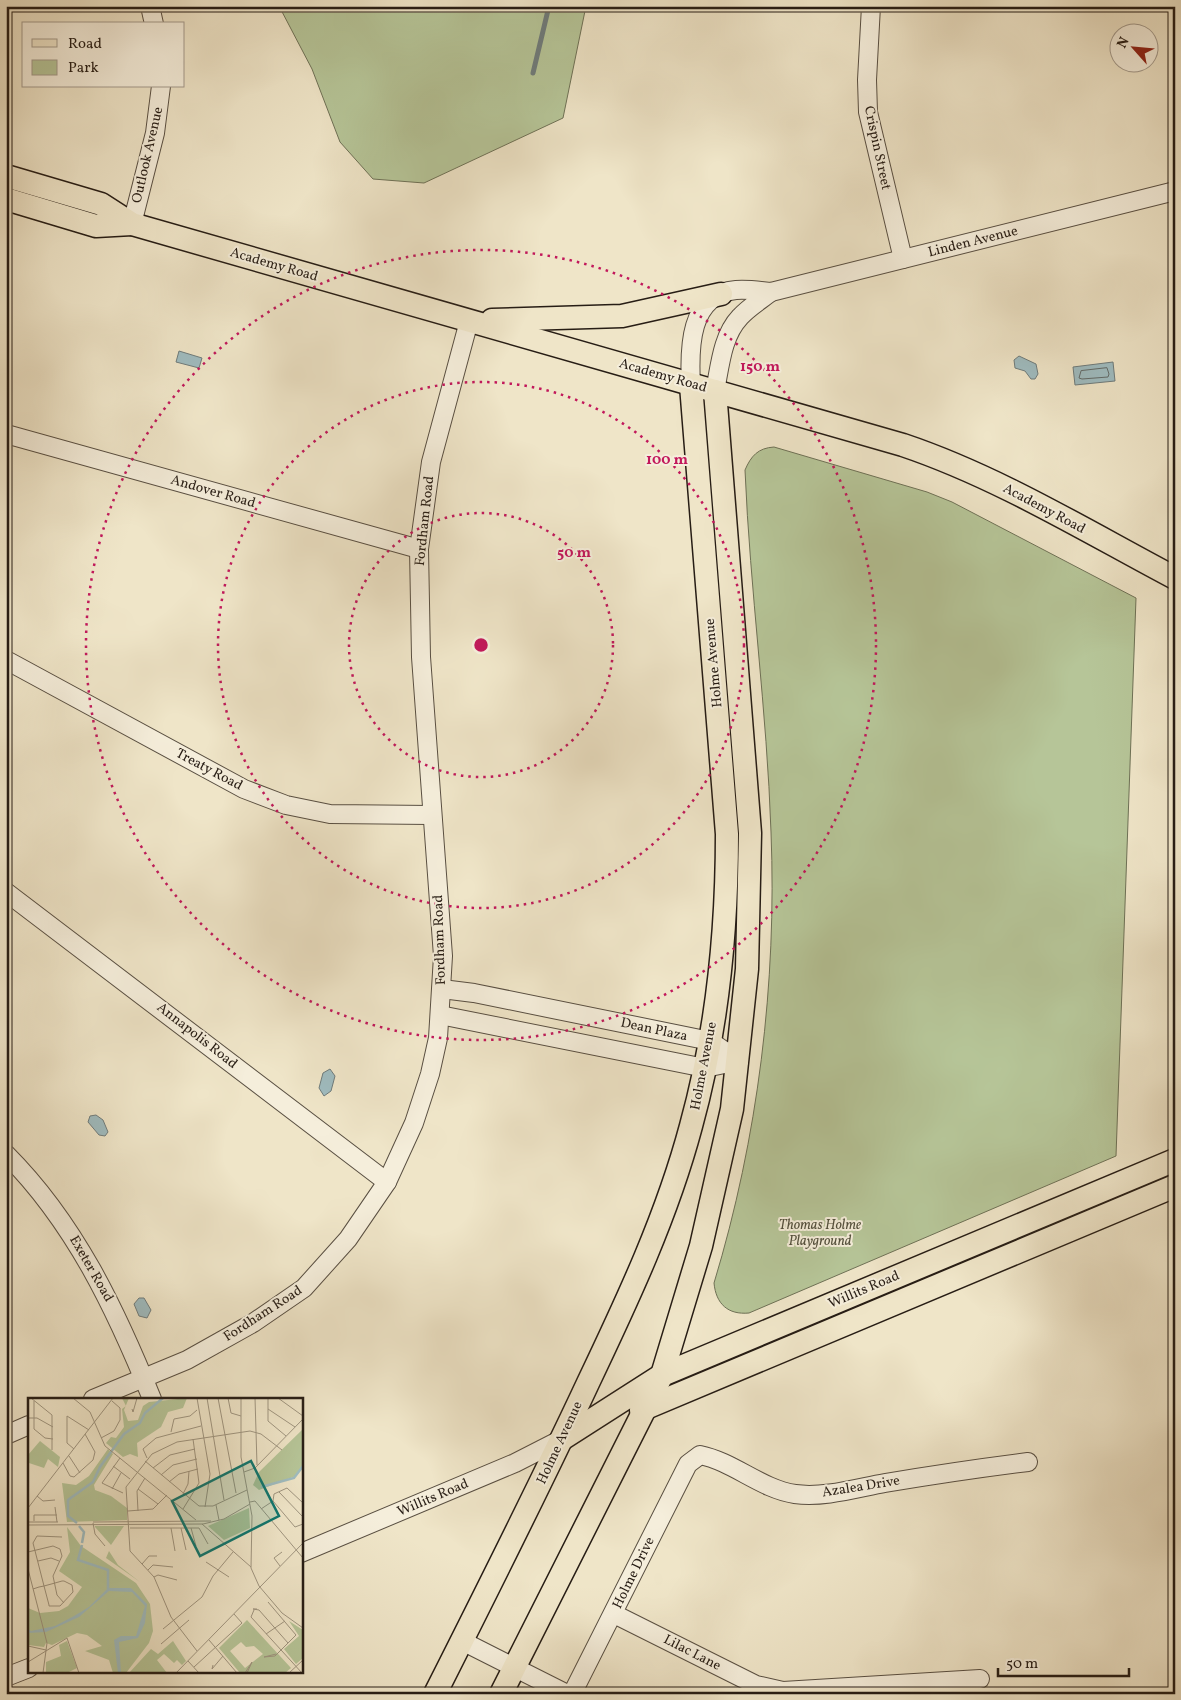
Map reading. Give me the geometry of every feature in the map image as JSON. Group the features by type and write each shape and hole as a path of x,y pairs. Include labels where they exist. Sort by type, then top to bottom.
{"main road":[{"name":"Academy Road","path":"6,176 101,204 132,224 903,445 946,460 998,484 1175,578"},
{"name":"Academy Road","path":"6,200 96,226 132,224"},
{"path":"468,321 622,316 721,294"},
{"name":"Holme Avenue","path":"435,1694 562,1439 641,1269 661,1219 686,1144 705,1068 724,930 727,834 692,385"},
{"name":"Holme Avenue","path":"501,1694 662,1375 689,1289 713,1202 732,1109 739,1061 750,924 750,833 715,391"},
{"name":"Willits Road","path":"562,1439 662,1375 1175,1160"},
{"name":"Willits Road","path":"562,1439 645,1408 1175,1186"}],"street":[{"path":"150,6 154,22"},
{"name":"Crispin Street","path":"871,6 866,80 868,112 903,259"},
{"name":"Outlook Avenue","path":"132,224 155,133 161,88"},
{"name":"Linden Avenue","path":"721,294 736,290 771,292 1175,192"},
{"name":"Linden Avenue","path":"715,391 729,334 741,316 771,292"},
{"path":"692,385 690,354 693,330 706,305 721,294"},
{"name":"Fordham Road","path":"95,1398 187,1360 253,1323 304,1288 348,1239 387,1182 414,1123 430,1074 440,1015 443,956 431,815 421,657 419,549 431,462 468,321"},
{"name":"Andover Road","path":"6,434 419,549"},
{"name":"Treaty Road","path":"6,660 244,789 286,805 330,814 431,815"},
{"name":"Annapolis Road","path":"6,892 387,1182"},
{"name":"Dean Plaza","path":"442,989 474,993 710,1041 739,1061"},
{"name":"Dean Plaza","path":"440,1015 705,1068 739,1061"},
{"name":"Exeter Road","path":"6,1154 47,1199 86,1256 114,1309 152,1398"},
{"path":"6,1435 28,1425"},
{"name":"Willits Road","path":"302,1553 515,1463 562,1439"},
{"name":"Azalea Drive","path":"700,1455 713,1458 779,1490 795,1494 819,1494 957,1470 1028,1462"},
{"name":"Holme Drive","path":"572,1694 688,1464 700,1455"},
{"name":"Lilac Lane","path":"614,1614 756,1685 783,1691 980,1679"},
{"path":"462,1641 567,1694"},
{"path":"6,1677 28,1668"}],"green space":[{"path":"279,6 586,6 563,118 424,183 373,179 340,142 312,69"},
{"name":"Thomas Holme Playground","path":"774,447 927,492 952,502 1136,598 1116,1156 749,1313 742,1313 724,1307 717,1297 714,1283 742,1173 753,1116 767,1003 771,946 771,832 766,741 745,470 759,451"}],"water":[{"path":"179,351 202,358 199,368 176,362"},
{"path":"1019,356 1036,364 1038,374 1035,379 1031,379 1025,371 1015,368 1014,360"},
{"path":"1113,362 1115,381 1075,385 1073,367"},
{"path":"330,1069 335,1076 331,1091 324,1096 319,1088 323,1073"},
{"path":"96,1115 103,1120 108,1132 105,1136 99,1135 88,1122 90,1116"},
{"path":"139,1298 144,1298 151,1310 147,1318 139,1316 134,1304"}],"waterway":[{"path":"533,73 549,6"}]}
